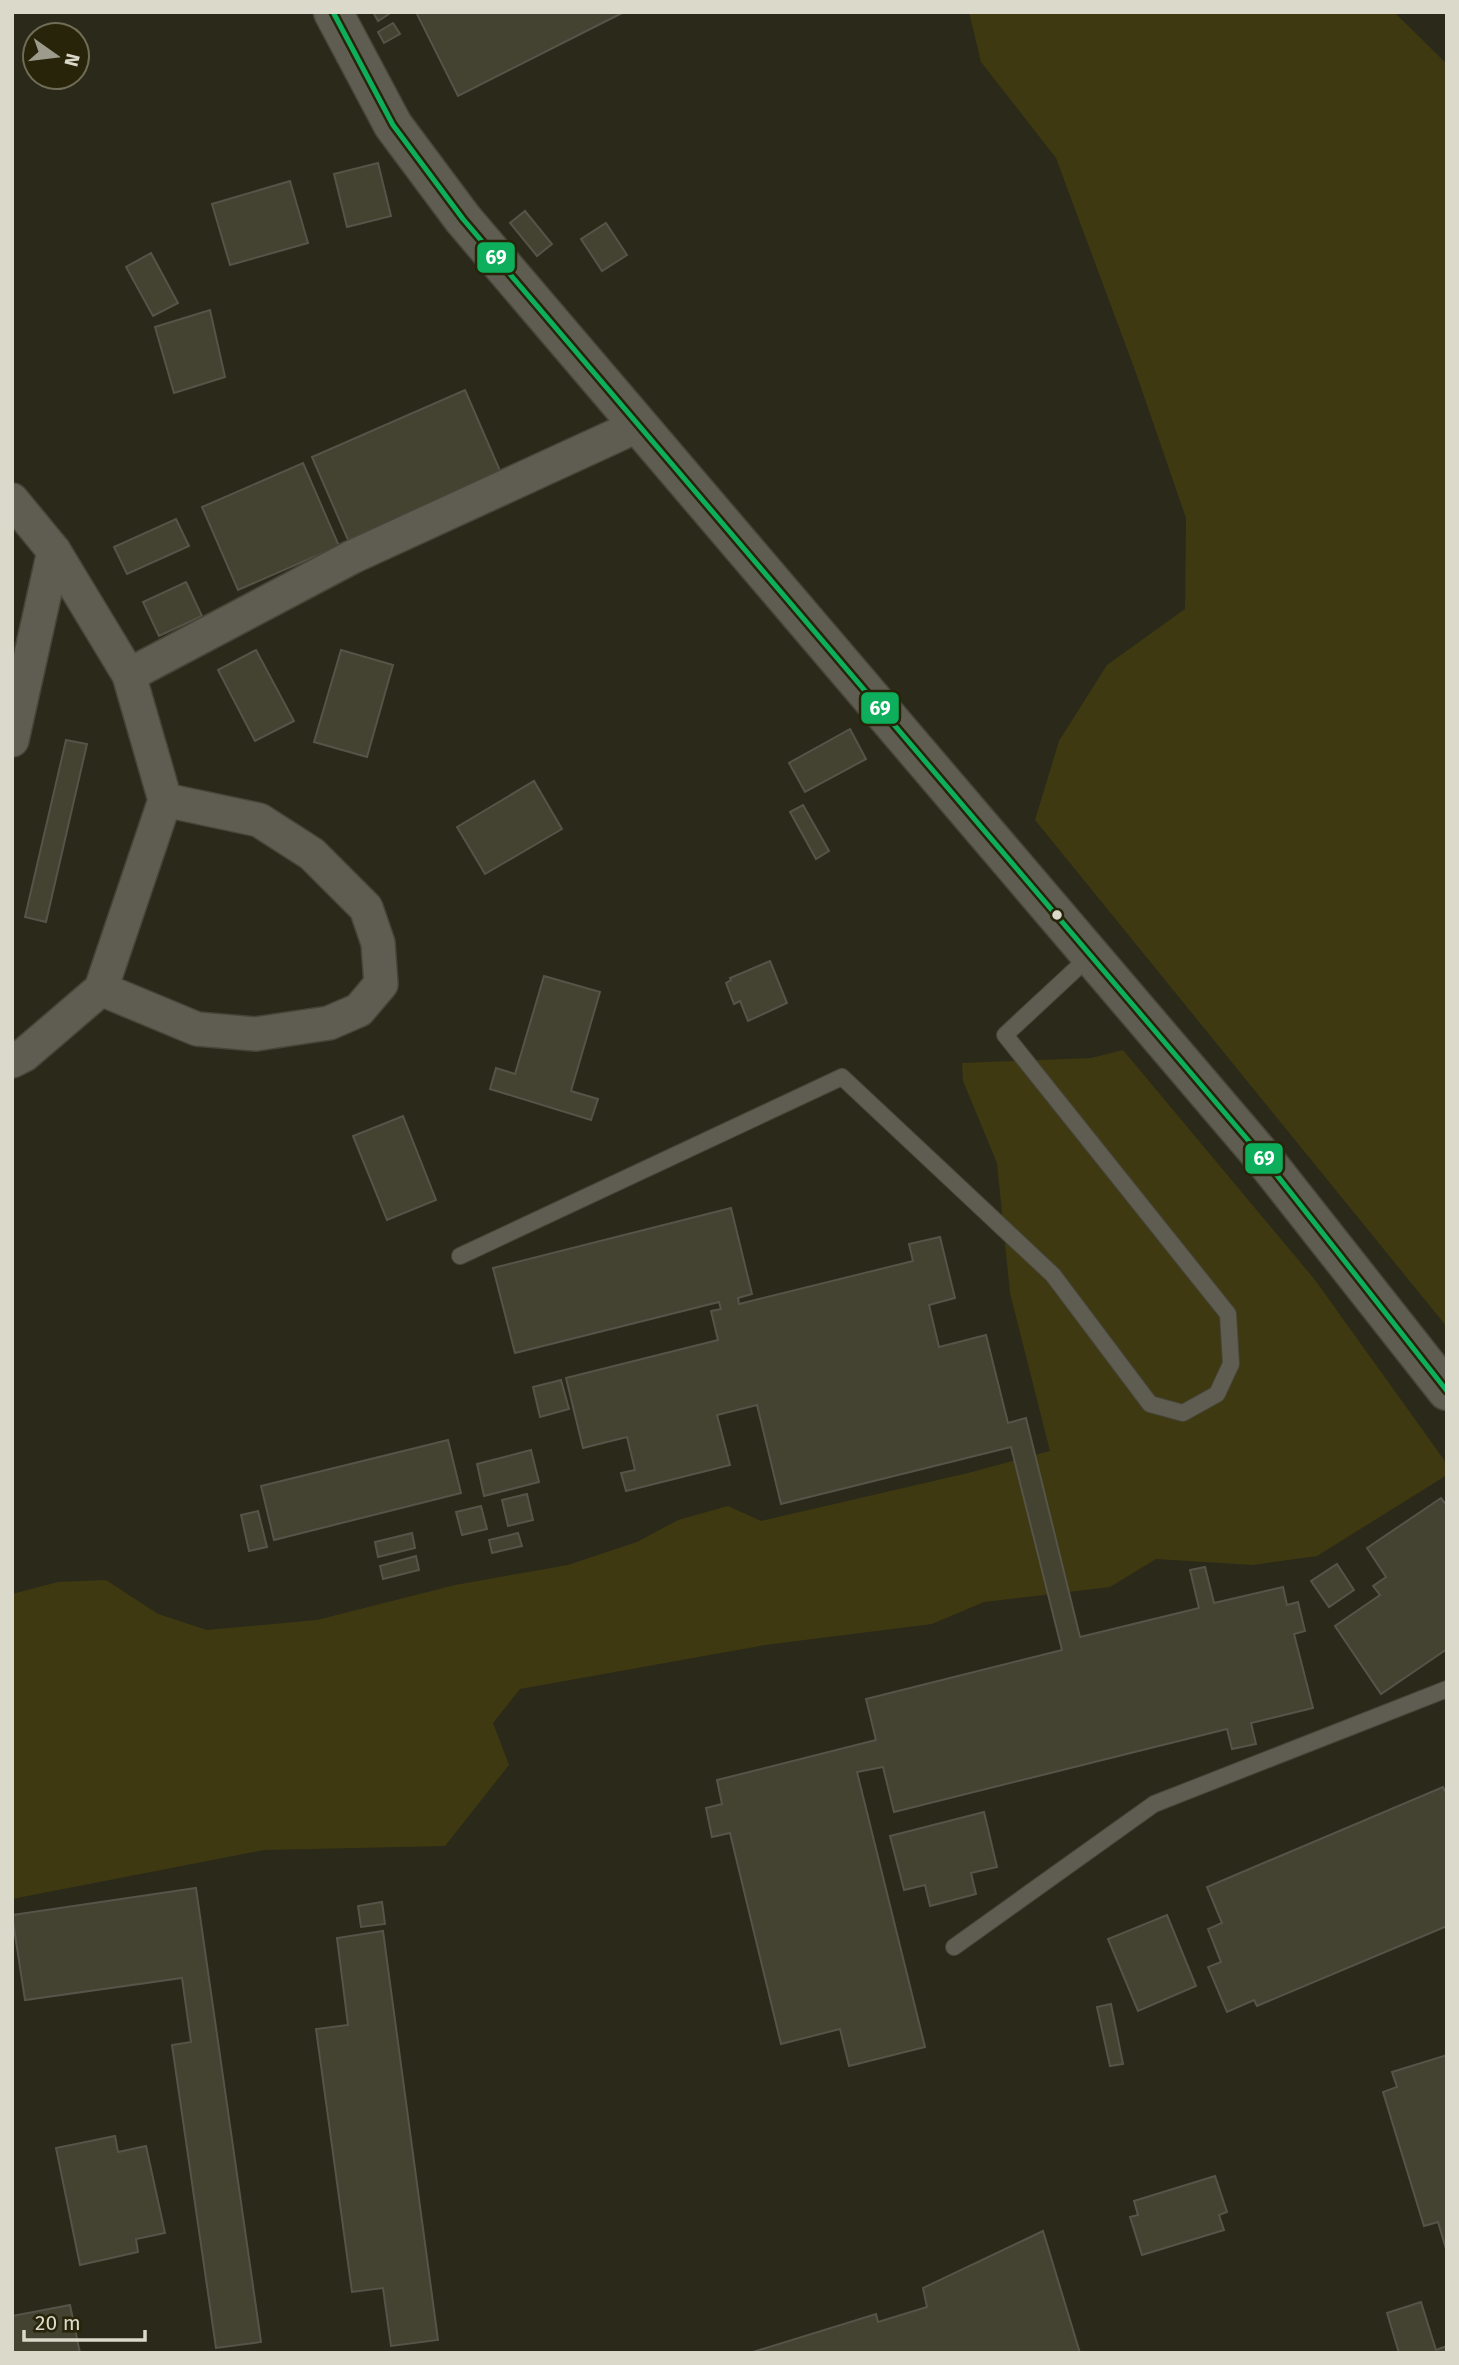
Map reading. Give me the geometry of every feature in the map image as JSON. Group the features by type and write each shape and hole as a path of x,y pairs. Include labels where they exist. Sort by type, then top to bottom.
{"street":[{"path":"334,12 393,125 463,219 1265,1160 1447,1391"},
{"path":"129,675 352,557 639,425"},
{"path":"12,500 54,551 129,675 164,800 101,989 24,1055 12,1061"},
{"path":"12,740 54,551"},
{"path":"101,989 197,1029 256,1034 329,1023 359,1010 381,984 378,943 366,908 312,854 259,820 164,800"}],"lane":[{"path":"460,1256 842,1077 1053,1275 1150,1405 1183,1413 1217,1394 1231,1364 1228,1314 1005,1035 1091,955"},
{"path":"954,1947 1154,1804 1447,1689"}],"shaded area":[{"path":"969,12 1394,12 1447,64 1447,1327 1035,820 1059,741 1107,665 1185,609 1186,518 1136,373 1056,158 981,62"},
{"path":"1123,1050 1315,1280 1447,1464 1447,1475 1317,1556 1253,1565 1156,1559 1110,1587 984,1602 932,1624 765,1645 520,1689 493,1723 509,1765 445,1846 264,1850 12,1899 12,1594 58,1582 106,1580 158,1614 207,1630 317,1620 455,1585 568,1565 637,1542 678,1520 728,1506 761,1521 1050,1451 1010,1293 997,1163 963,1081 962,1063 1091,1058"}],"building":[{"path":"373,12 392,12 378,21"},
{"path":"416,12 624,12 458,96"},
{"path":"393,23 400,34 384,43 378,32"},
{"path":"378,163 391,216 347,227 334,174"},
{"path":"290,181 308,243 230,265 212,204"},
{"path":"525,211 552,244 537,256 510,223"},
{"path":"606,223 627,255 602,271 581,239"},
{"path":"151,253 178,303 153,316 126,267"},
{"path":"210,310 225,377 174,393 155,327"},
{"path":"465,390 501,473 348,540 312,457"},
{"path":"303,463 339,546 238,590 202,507"},
{"path":"176,519 189,546 127,574 114,547"},
{"path":"186,582 202,616 159,636 143,602"},
{"path":"256,650 294,721 255,741 218,670"},
{"path":"341,650 393,665 367,757 314,742"},
{"path":"850,729 866,759 805,792 789,763"},
{"path":"66,740 87,744 46,922 25,917"},
{"path":"534,781 562,829 485,874 457,827"},
{"path":"803,805 829,851 816,859 790,812"},
{"path":"770,961 787,1003 748,1021 740,1001 734,1004 726,983 730,978"},
{"path":"544,976 600,992 571,1091 598,1099 591,1120 490,1089 496,1068 515,1074"},
{"path":"403,1116 436,1200 387,1220 353,1136"},
{"path":"731,1208 752,1294 738,1298 739,1304 913,1261 909,1244 940,1237 955,1298 929,1305 939,1347 986,1335 1008,1423 1026,1418 1080,1637 1199,1608 1190,1570 1205,1567 1214,1603 1283,1587 1287,1605 1298,1602 1305,1631 1294,1634 1313,1708 1251,1723 1256,1744 1232,1749 1227,1729 894,1812 883,1767 857,1772 925,2047 849,2066 840,2029 781,2044 730,1833 712,1837 706,1808 722,1804 717,1780 876,1740 866,1699 1062,1650 1011,1447 781,1504 757,1405 717,1415 730,1465 626,1491 621,1473 635,1470 627,1437 583,1448 566,1378 718,1340 711,1311 721,1309 719,1302 515,1353 493,1268"},
{"path":"561,1380 569,1409 540,1417 533,1387"},
{"path":"448,1440 461,1493 274,1540 261,1486"},
{"path":"531,1450 539,1482 484,1496 477,1464"},
{"path":"527,1494 533,1520 508,1526 502,1500"},
{"path":"1441,1498 1447,1506 1447,1649 1381,1694 1335,1626 1380,1595 1373,1586 1386,1577 1367,1548"},
{"path":"481,1506 487,1529 462,1535 456,1512"},
{"path":"258,1511 267,1547 249,1551 241,1515"},
{"path":"412,1533 415,1548 378,1557 375,1542"},
{"path":"518,1533 522,1546 492,1553 489,1540"},
{"path":"416,1556 419,1570 383,1579 380,1566"},
{"path":"1337,1564 1354,1590 1329,1607 1311,1581"},
{"path":"1443,1787 1447,1795 1447,1926 1257,2006 1254,2000 1227,2012 1208,1967 1221,1962 1208,1929 1222,1923 1207,1887"},
{"path":"984,1812 997,1867 971,1873 976,1894 930,1906 925,1885 904,1890 890,1836"},
{"path":"196,1888 261,2342 216,2348 172,2045 191,2042 182,1978 25,2000 12,1915"},
{"path":"382,1902 385,1924 361,1927 358,1906"},
{"path":"1167,1915 1196,1986 1138,2011 1108,1939"},
{"path":"383,1931 438,2340 391,2346 383,2288 352,2292 316,2029 348,2025 337,1938"},
{"path":"1111,2004 1123,2064 1110,2066 1097,2007"},
{"path":"1447,2055 1447,2252 1438,2222 1424,2226 1383,2092 1397,2087 1392,2072"},
{"path":"115,2136 118,2152 146,2146 165,2233 136,2239 138,2252 80,2265 56,2148"},
{"path":"1215,2176 1227,2212 1219,2215 1224,2230 1142,2255 1130,2217 1138,2215 1134,2201"},
{"path":"1043,2231 1080,2353 750,2353 876,2314 878,2322 927,2307 923,2288"},
{"path":"1421,2302 1436,2350 1447,2346 1447,2353 1399,2353 1387,2313"},
{"path":"70,2305 80,2353 12,2353 12,2316"}],"transit line":[{"name":"69","path":"333,12 393,125 463,219 1265,1160 1447,1391"}]}
